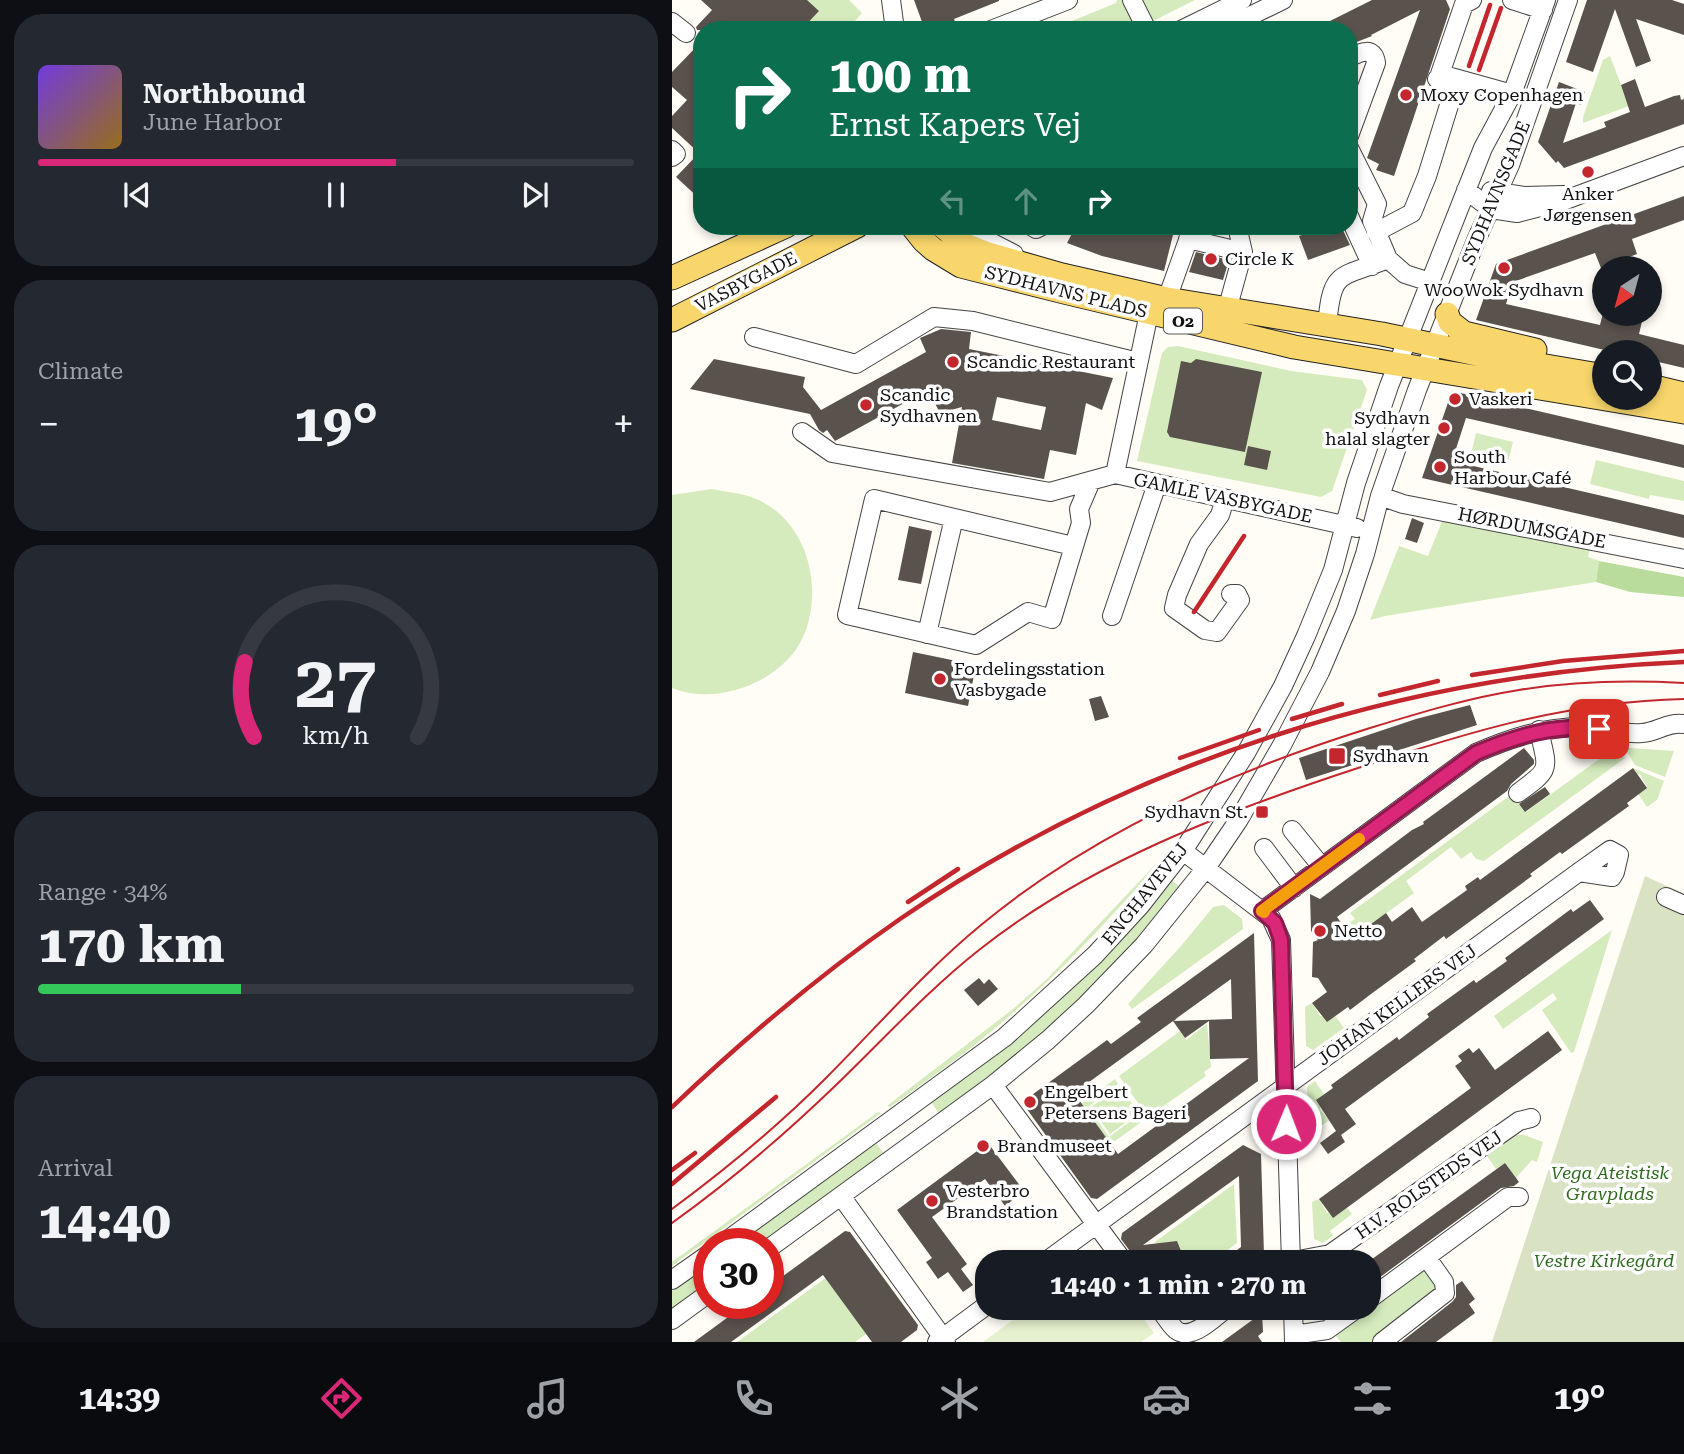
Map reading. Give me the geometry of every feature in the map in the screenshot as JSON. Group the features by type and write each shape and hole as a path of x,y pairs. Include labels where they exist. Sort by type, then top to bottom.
{"main road":[{"name":"VASBYGADE","path":"672,278 766,235"},
{"name":"VASBYGADE","path":"672,320 839,235"},
{"name":"SYDHAVNS PLADS","path":"919,235 961,266 1158,306 1227,310 1407,339"},
{"name":"O2","path":"953,235 965,245 985,253 1062,275"},
{"name":"SYDHAVNS PLADS","path":"1062,275 1294,347 1398,363"},
{"path":"1447,314 1450,323 1464,333 1569,358 1592,368"},
{"name":"O2","path":"1407,339 1592,372"},
{"name":"O2","path":"1398,363 1684,412"},
{"path":"1662,389 1684,394"}],"street":[{"path":"891,0 894,21"},
{"path":"1014,21 1068,0"},
{"path":"1132,0 1142,21"},
{"path":"1199,21 1242,0"},
{"path":"1240,21 1283,0"},
{"path":"1438,75 1464,4 1472,0"},
{"path":"1512,0 1544,5"},
{"name":"SYDHAVNSGADE","path":"1425,368 1476,238 1500,191 1568,0"},
{"name":"SYDHAVNSGADE","path":"1398,363 1483,148 1512,94 1544,5"},
{"path":"1358,54 1368,52 1374,56 1376,64 1358,112"},
{"path":"1438,75 1512,94"},
{"path":"1376,232 1412,214 1455,86 1438,75"},
{"path":"672,150 676,154 672,158"},
{"path":"1466,190 1491,209 1517,213 1560,202 1684,156"},
{"path":"1358,166 1377,204 1371,221 1376,232 1380,263"},
{"path":"1466,190 1500,191 1524,196 1576,195"},
{"path":"1358,230 1380,263 1430,282"},
{"path":"981,235 1007,251 1062,275"},
{"name":"GAMLE VASBYGADE","path":"1190,235 1158,306 1139,362 1115,474 1371,531"},
{"path":"1198,235 1243,253"},
{"path":"1227,310 1243,253 1239,235"},
{"path":"1327,326 1330,293 1335,283 1342,276 1380,263"},
{"path":"754,337 856,364 934,317 972,321 1139,362"},
{"name":"ENGHAVEVEJ","path":"744,1228 1005,1037 1095,955 1140,906 1183,851 1246,753 1283,687 1333,570 1356,484 1398,363"},
{"name":"ENGHAVEVEJ","path":"784,1238 993,1085 1048,1040 1144,945 1206,869 1264,776 1320,673 1355,586 1380,496 1425,368"},
{"path":"802,432 832,453 1050,492 1115,474"},
{"path":"1073,546 874,499 847,615 976,645 1028,612 1052,619 1081,523 1079,509 1091,481"},
{"path":"1112,616 1157,484"},
{"name":"HØRDUMSGADE","path":"1380,496 1403,504 1684,559"},
{"path":"1225,499 1220,515 1199,544 1174,608 1205,630 1217,632 1240,600 1237,594 1231,594"},
{"path":"927,634 954,518"},
{"path":"1262,911 1476,753 1539,730 1582,727 1643,733 1672,722 1684,724"},
{"path":"1518,793 1544,774 1547,765 1539,730"},
{"path":"1292,830 1322,867"},
{"path":"1264,848 1294,888"},
{"path":"1183,851 1262,911 1275,923 1281,940 1290,1250"},
{"name":"JOHAN KELLERS VEJ","path":"1062,1250 1578,872"},
{"path":"1665,897 1684,905"},
{"path":"993,1085 1115,1250"},
{"path":"900,1116 916,1140"},
{"name":"H.V. ROLSTEDS VEJ","path":"1336,1250 1519,1121 1531,1118"},
{"path":"841,1196 942,1341 975,1315"},
{"path":"1381,1291 1508,1198 1518,1197"},
{"path":"1382,1342 1445,1293 1444,1282 1427,1258"},
{"path":"672,1280 693,1265"},
{"path":"672,1320 693,1305"},
{"path":"1168,1320 1176,1331 1184,1335 1194,1333 1211,1320"},
{"path":"1293,1320 1294,1338 1332,1336 1347,1320"}],"green space":[{"path":"807,0 849,0 862,13 855,21 810,21 819,11"},
{"path":"1117,0 1126,0 1135,21 1072,21 1116,3"},
{"path":"1138,0 1195,0 1153,21 1148,21"},
{"path":"1610,56 1629,106 1583,123 1603,60"},
{"path":"1178,346 1291,371 1362,380 1367,390 1332,491 1321,497 1137,461 1162,353 1168,347"},
{"path":"1476,433 1513,442 1507,466 1470,458"},
{"path":"1596,460 1684,481 1684,501 1650,495 1649,499 1590,484"},
{"path":"712,489 754,498 787,521 806,556 811,576 810,616 795,651 766,677 729,692 690,693 672,688 672,495"},
{"path":"1443,519 1590,548 1588,557 1599,561 1596,582 1370,620 1399,546 1428,556"},
{"path":"1599,561 1684,577 1684,597 1630,592 1596,582"},
{"path":"1615,747 1674,751 1665,777 1635,765 1627,752"},
{"path":"1612,750 1625,758 1484,861 1476,859 1471,852 1461,859 1451,847 1406,881 1414,893 1352,938 1343,927 1355,919 1350,913 1512,794 1526,812"},
{"path":"1633,768 1664,781 1657,800 1647,807 1638,794 1647,787"},
{"path":"1153,867 1158,870 1146,883 1143,881 1031,997 969,1050 889,1108 888,1105 1013,1009 1046,980"},
{"name":"Vestre Kirkegård","path":"1645,876 1684,894 1684,1342 1492,1342"},
{"path":"1171,880 1182,888 1108,973 1047,1032 940,1115 931,1102 1011,1041 1072,988"},
{"path":"1224,905 1242,919 1243,929 1132,1009 1128,1004 1213,907"},
{"path":"1612,930 1574,1052 1571,1053 1542,1010 1557,999 1553,993 1503,1029 1494,1016"},
{"path":"1312,1003 1320,1016 1335,1016 1344,1028 1313,1050 1306,1046 1305,1007"},
{"path":"1207,1024 1211,1067 1204,1072 1206,1076 1148,1117 1119,1076 1180,1031 1186,1040"},
{"path":"1115,1079 1118,1084 1088,1107 1109,1137 1140,1114 1144,1120 1111,1144 1081,1104"},
{"path":"1315,1081 1324,1094 1316,1101 1321,1107 1319,1109 1330,1120 1310,1133 1307,1087"},
{"path":"1120,1087 1139,1113 1110,1134 1091,1107"},
{"path":"878,1112 881,1113 724,1228 719,1228"},
{"path":"1516,1135 1543,1142 1537,1162 1532,1160 1516,1178 1505,1163 1496,1169 1487,1156"},
{"path":"876,1143 885,1155 784,1229 759,1228"},
{"path":"1234,1184 1237,1243 1227,1250 1161,1250 1155,1242"},
{"path":"1319,1199 1327,1213 1347,1208 1352,1214 1330,1231 1333,1236 1323,1243 1314,1239 1312,1202"},
{"path":"693,1247 693,1251 672,1266 672,1262"},
{"path":"841,1267 882,1323 855,1342 737,1342 769,1319 784,1319 784,1308"},
{"path":"1427,1269 1440,1289 1378,1342 1341,1342 1335,1335 1352,1320 1381,1320 1381,1299 1421,1270"},
{"path":"693,1276 693,1297 672,1312 672,1291"},
{"path":"1013,1320 1144,1320 1154,1333 1141,1342 983,1342"}],"building":[{"path":"701,0 807,0 819,11 810,21 702,21 712,10"},
{"path":"914,0 999,0 954,19 955,21 922,21"},
{"name":"Moxy Copenhagen","path":"1372,0 1446,0 1450,9 1394,176 1376,170 1379,164 1367,158 1420,10 1358,41 1358,21 1330,21"},
{"path":"1587,0 1672,0 1684,4 1684,35 1636,19 1651,61 1636,67 1615,9 1593,72 1566,62"},
{"path":"693,50 693,147 672,128 672,116 687,100 672,87 672,72"},
{"path":"1635,79 1645,107 1680,95 1681,100 1684,99 1684,124 1564,168 1558,161 1556,163 1538,142 1559,82 1585,92 1581,105 1576,103 1563,143 1606,127 1604,122 1630,112 1621,85"},
{"path":"693,159 693,193 676,177"},
{"path":"1684,196 1684,220 1632,239 1637,254 1596,256 1595,253 1513,282 1506,304 1592,323 1592,326 1641,326 1639,334 1684,345 1684,368 1662,363 1662,340 1592,340 1592,347 1476,320 1496,264"},
{"path":"1071,235 1173,235 1164,271 1102,256 1067,243"},
{"path":"1345,235 1350,245 1308,260 1299,236"},
{"path":"1196,252 1229,260 1223,280 1189,272"},
{"name":"Scandic Sydhavnen","path":"941,329 971,332 969,349 1113,378 1102,410 1086,403 1076,455 1050,450 1044,479 952,463 962,407 940,413 928,390 835,441 827,430 823,433 819,430 810,414 690,389 714,359 805,377 803,387 821,410 926,352 920,338","holes":["997,397 1046,407 1041,430 992,420"]},
{"path":"1196,359 1262,372 1245,452 1170,437 1167,432 1181,361 1191,363"},
{"path":"1452,391 1684,445 1684,468 1466,418 1452,461 1684,515 1684,538 1422,478"},
{"path":"1248,446 1271,451 1267,470 1244,465"},
{"path":"1412,518 1424,523 1417,543 1405,539"},
{"path":"909,526 932,531 921,584 898,580"},
{"name":"Fordelingsstation Vasbygade","path":"913,652 976,665 968,706 905,693"},
{"path":"1101,696 1109,717 1095,721 1089,699"},
{"path":"1470,705 1477,725 1306,780 1299,758 1416,719"},
{"path":"1524,748 1534,760 1534,764 1511,784 1507,791 1337,917 1352,938 1386,913 1392,922 1412,907 1422,922 1467,890 1465,886 1478,877 1480,880 1633,768 1647,788 1627,803 1629,806 1562,854 1560,852 1446,939 1444,936 1414,959 1416,961 1350,1010 1348,1007 1327,1022 1312,1003 1327,992 1318,978 1312,977 1313,942 1318,940 1311,931 1310,894 1320,899"},
{"path":"1545,787 1550,794 1525,812 1519,804"},
{"path":"1590,900 1604,919 1345,1109 1356,1124 1341,1135 1345,1142 1328,1154 1320,1143 1336,1131 1316,1100 1333,1088 1331,1085 1397,1037 1399,1040 1429,1017 1427,1014 1474,980 1476,983 1507,961 1505,958 1571,909 1573,912"},
{"path":"1254,933 1258,1081 1097,1199 1091,1198 1024,1105 1025,1100 1107,1040 1111,1044 1141,1022 1137,1018","holes":["1231,979 1232,1019 1174,1021 1177,1018","1173,1021 1185,1038 1209,1021 1210,1059 1249,1058 1118,1154 1074,1093"]},
{"path":"979,978 984,984 989,979 998,989 978,1006 964,990"},
{"path":"1548,1031 1562,1050 1333,1218 1319,1199 1471,1088 1455,1066 1462,1061 1458,1056 1469,1048 1473,1053 1479,1048 1495,1070"},
{"name":"Vesterbro Brandstation","path":"988,1143 1024,1191 1005,1206 985,1179 932,1217 967,1264 961,1269 973,1285 963,1292 948,1272 938,1279 926,1262 932,1258 897,1210"},
{"path":"1243,1145 1261,1154 1264,1250 1237,1250 1241,1247 1239,1176 1143,1245 1177,1241 1181,1250 1129,1250 1121,1239 1122,1233"},
{"path":"1505,1163 1519,1182 1514,1186 1501,1188 1381,1276 1381,1253"},
{"path":"845,1231 850,1232 918,1325 917,1330 901,1342 872,1342 823,1275 784,1303 784,1275"},
{"path":"1462,1281 1475,1299 1469,1304 1475,1313 1436,1342 1401,1342 1452,1302 1456,1297 1456,1285"},
{"path":"725,1319 763,1319 731,1342 694,1342"},
{"path":"1252,1320 1262,1320 1263,1332 1258,1336 1262,1342 1222,1342"}],"tram line":[{"path":"672,1209 732,1163 789,1114 921,980 981,925 1024,892 1117,833 1166,808 1267,764 1388,722 1462,702 1500,693 1580,683 1684,683"},
{"path":"672,1223 735,1175 795,1123 923,999 979,950 1022,919 1112,865 1160,842 1258,803 1439,742 1558,713 1640,701 1684,699"}],"railway":[{"path":"1469,66 1490,5"},
{"path":"1479,70 1501,8"},
{"path":"1194,612 1244,536"},
{"path":"1472,675 1563,661 1684,651"},
{"path":"672,1107 783,1008 840,962 900,919 989,863 1081,814 1176,771 1274,736 1374,707 1476,685 1580,670 1684,662"},
{"path":"1380,695 1438,681"},
{"path":"1292,719 1342,704"},
{"path":"1180,758 1259,730"},
{"path":"908,902 958,869"},
{"path":"672,1184 776,1097"},
{"path":"672,1170 695,1153"}],"slow traffic":[{"path":"1264,912 1262,911 1359,839"}],"place":[{"name":"Moxy Copenhagen","path":"1406,95"},
{"name":"Anker Jørgensen","path":"1588,172"},
{"name":"Circle K","path":"1211,259"},
{"name":"WooWok Sydhavn","path":"1504,268"},
{"name":"Scandic Restaurant","path":"953,362"},
{"name":"Vaskeri","path":"1455,399"},
{"name":"Scandic Sydhavnen","path":"866,405"},
{"name":"Sydhavn halal slagter","path":"1444,428"},
{"name":"South Harbour Café","path":"1440,467"},
{"name":"Fordelingsstation Vasbygade","path":"940,679"},
{"name":"Sydhavn","path":"1337,756"},
{"name":"Sydhavn St.","path":"1262,812"},
{"name":"Netto","path":"1320,931"},
{"name":"Engelbert Petersens Bageri","path":"1030,1102"},
{"name":"Brandmuseet","path":"983,1146"},
{"name":"Vesterbro Brandstation","path":"932,1201"}],"route":[{"path":"1286,1124 1281,940 1275,923 1262,911 1476,753 1539,730 1582,727 1599,729"}],"park label":[{"name":"Vega Ateistisk Gravplads","path":"1610,1183"}]}
